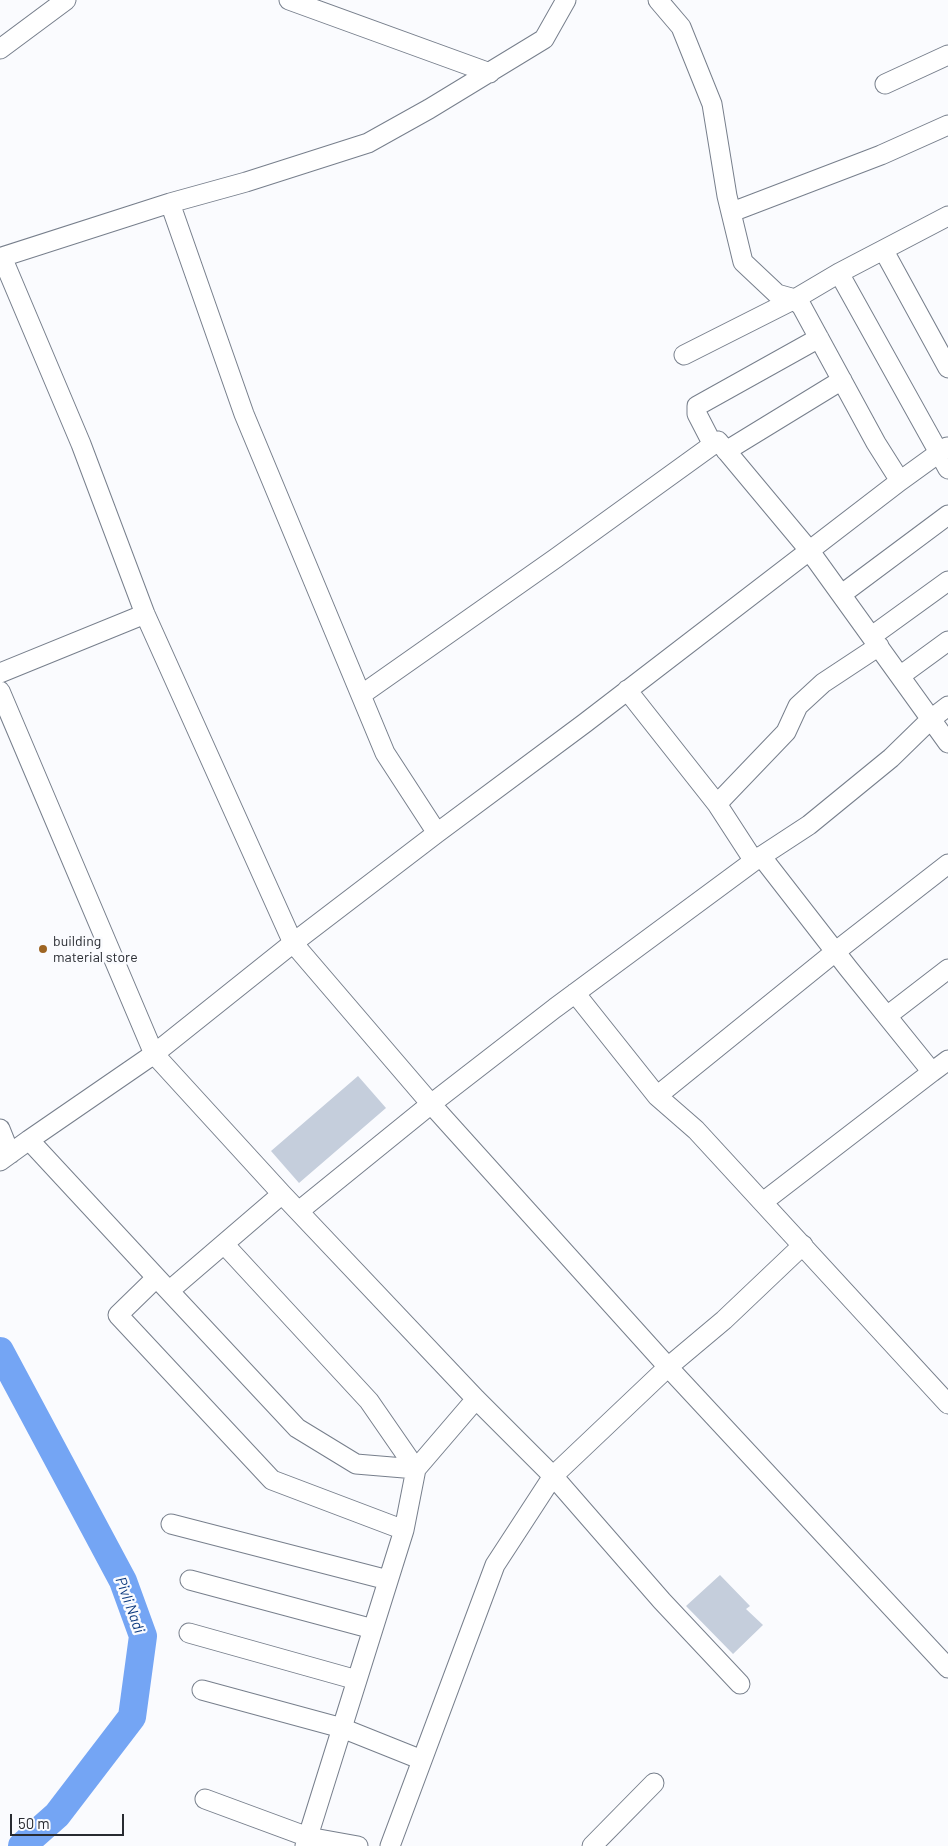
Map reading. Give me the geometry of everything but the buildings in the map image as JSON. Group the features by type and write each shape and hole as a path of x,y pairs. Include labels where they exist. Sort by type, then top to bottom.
{"street":[{"path":"0,49 66,0"},
{"path":"289,0 490,73"},
{"path":"566,0 544,39 490,73 368,143 1,257 81,444 145,614 293,943 431,1104 668,1367 948,1668"},
{"path":"658,0 681,27 712,104 728,196 743,262 777,294 795,299 802,307 876,444 900,481"},
{"path":"886,84 948,55"},
{"path":"732,212 881,154 948,125"},
{"path":"170,203 244,414 385,753 437,833"},
{"path":"684,355 795,299 839,273 948,216"},
{"path":"884,251 948,368"},
{"path":"839,273 943,450 948,469"},
{"path":"819,338 697,406 697,414 720,448 809,550 948,743"},
{"path":"361,695 556,558 720,448 842,380"},
{"path":"0,1129 5,1157 154,1054 293,943 943,450"},
{"path":"842,594 948,516"},
{"path":"717,804 786,732 798,706 948,581"},
{"path":"0,673 145,614"},
{"path":"900,676 948,641"},
{"path":"628,690 758,858 932,1072"},
{"path":"0,691 154,1054 282,1194 476,1399 553,1476 662,1601 740,1684"},
{"path":"299,1211 431,1104 576,993 758,858 809,825 891,758 931,719 948,706"},
{"path":"658,1096 835,952 948,864"},
{"path":"887,1016 948,969"},
{"path":"576,993 658,1096 696,1130 764,1202 948,1404"},
{"path":"764,1202 948,1060"},
{"path":"29,1140 296,1428 356,1464 416,1469"},
{"path":"282,1194 224,1244 118,1315 272,1480 404,1530"},
{"path":"224,1244 369,1401 416,1469"},
{"path":"390,1846 495,1565 553,1476 668,1367 724,1320 803,1245"},
{"path":"307,1841 404,1530 416,1469 476,1399"},
{"path":"171,1524 388,1580"},
{"path":"190,1580 373,1628"},
{"path":"189,1633 357,1680"},
{"path":"202,1690 342,1728 422,1760"},
{"path":"592,1846 654,1783"},
{"path":"205,1799 307,1841 358,1846"}],"waterway":[{"name":"Pivli Nadi","path":"0,1351 123,1581 143,1636 132,1717 57,1815 22,1846"}],"place":[{"name":"building material store","path":"43,949"}]}
